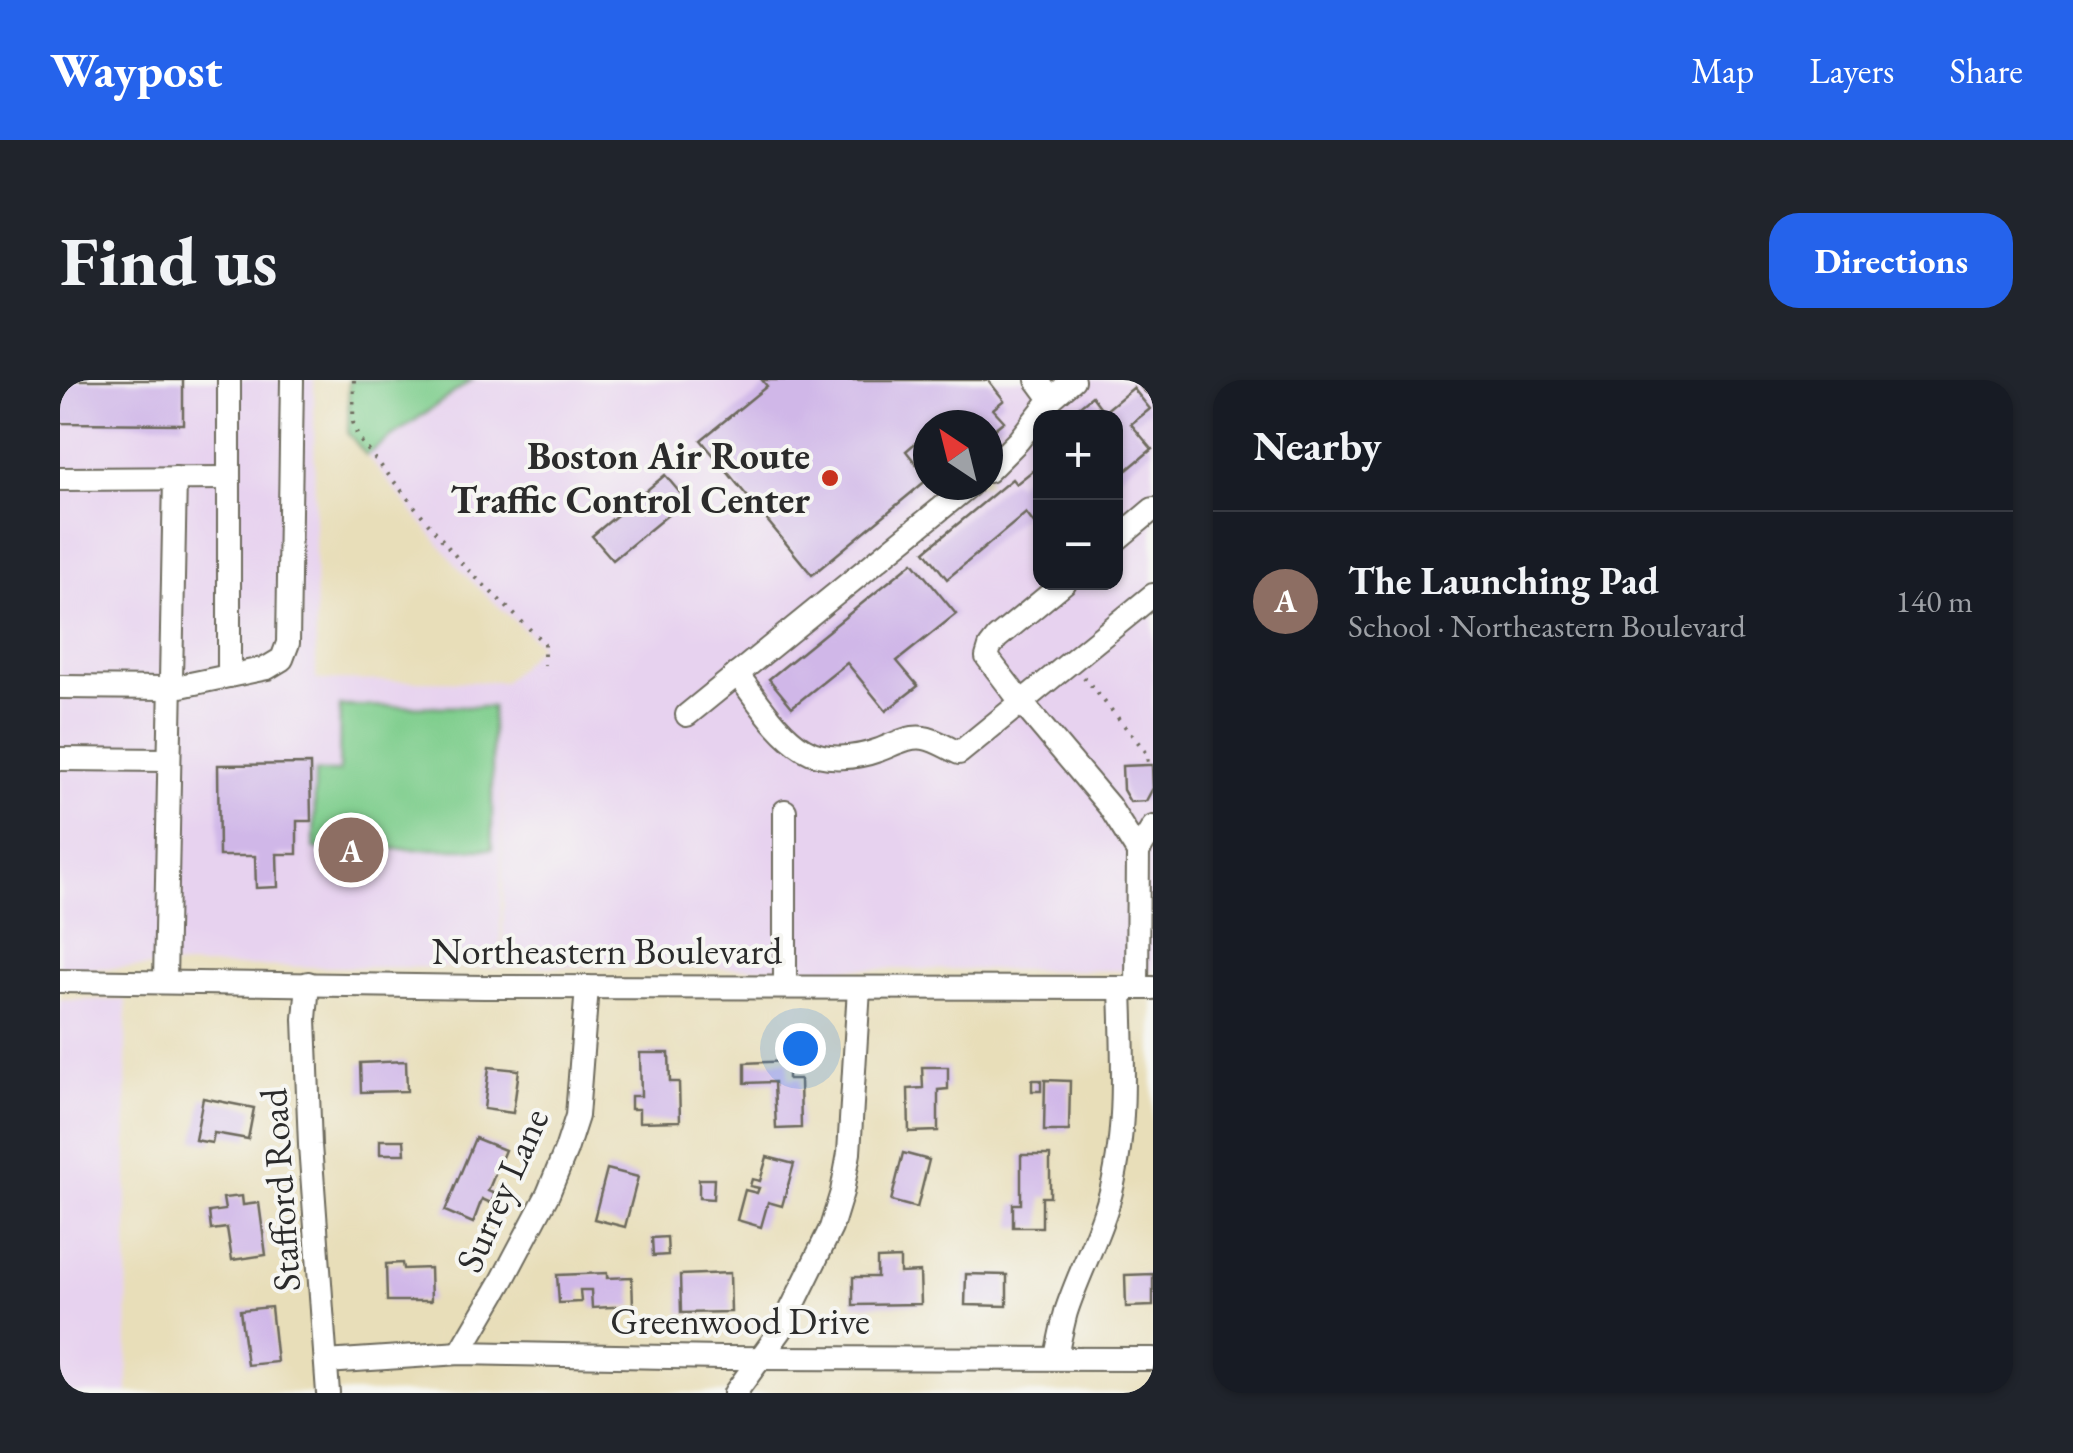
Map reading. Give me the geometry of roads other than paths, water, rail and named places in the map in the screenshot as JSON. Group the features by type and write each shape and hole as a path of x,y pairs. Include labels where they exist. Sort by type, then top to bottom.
{"street":[{"path":"228,380 229,676"},
{"path":"60,687 171,688 266,668 282,658 288,644 292,380"},
{"path":"1003,456 1018,441 1044,389 1073,380"},
{"path":"165,981 175,478"},
{"path":"60,479 229,478"},
{"path":"687,715 952,500"},
{"path":"1123,534 1153,509"},
{"path":"1054,590 997,638 988,656 1109,806 1138,852"},
{"path":"737,674 807,751 850,757 907,739 924,738 959,753 1153,595"},
{"path":"60,759 169,760"},
{"path":"785,811 785,987"},
{"path":"1056,1357 1066,1312 1108,1204 1114,1176 1123,1070 1137,988 1138,852 1153,827"},
{"name":"Northeastern Boulevard","path":"60,981 1137,988"},
{"name":"Stafford Road","path":"308,983 305,1019 310,1145 328,1393"},
{"name":"Surrey Lane","path":"460,1353 530,1229 566,1150 576,1116 587,986"},
{"path":"735,1393 781,1330 831,1228 849,1154 859,988"},
{"name":"Greenwood Drive","path":"326,1362 460,1353 1153,1359"}],"place":[{"name":"Boston Air Route Traffic Control Center","path":"830,478"},
{"name":"The Launching Pad","path":"351,850"}]}
